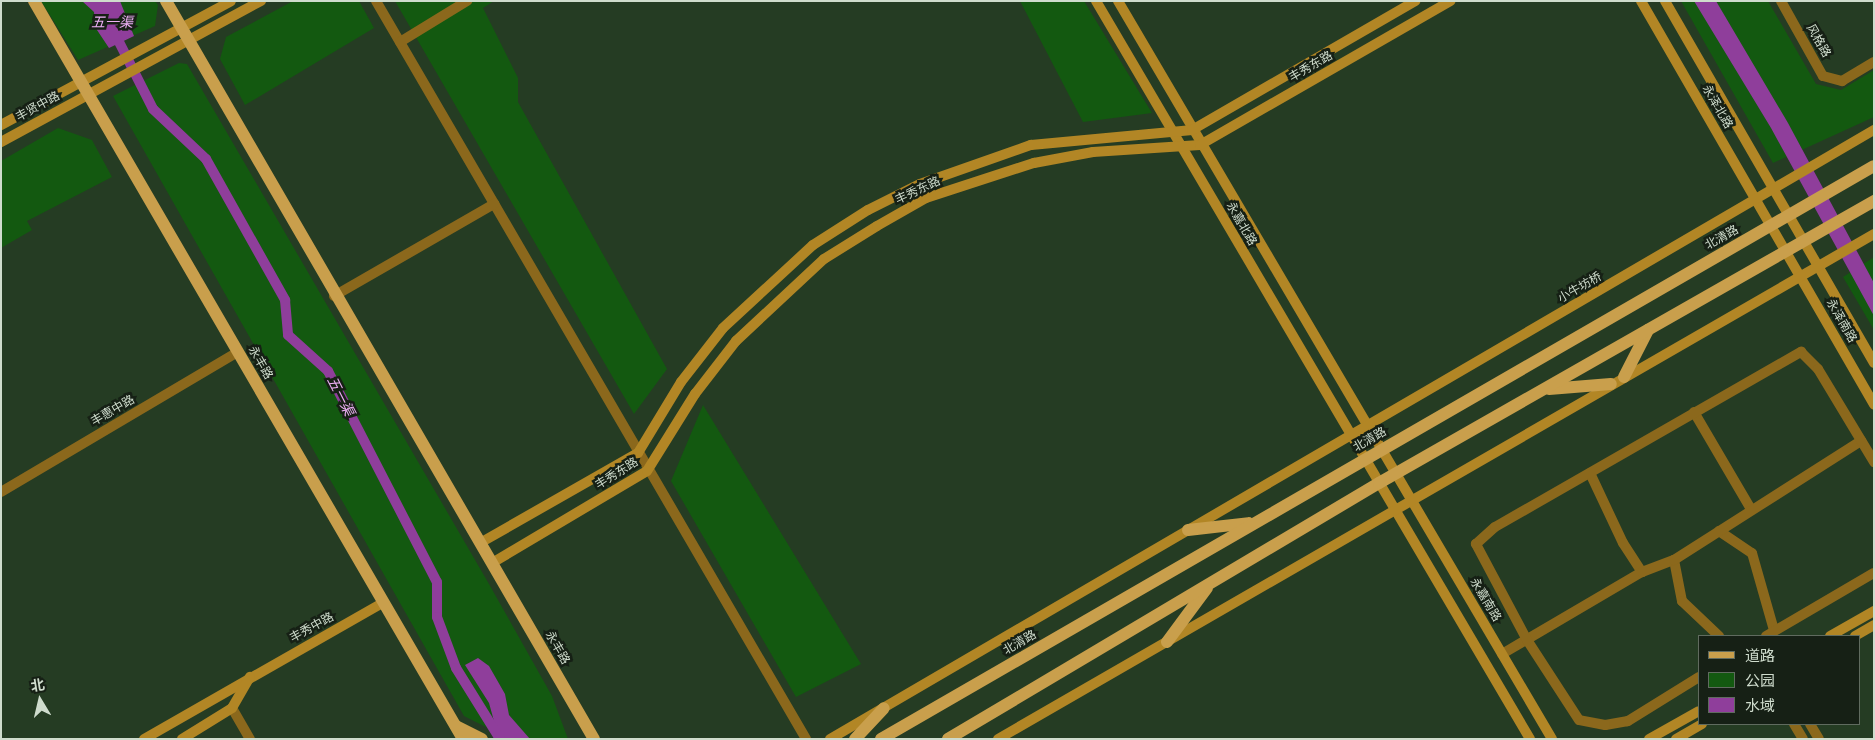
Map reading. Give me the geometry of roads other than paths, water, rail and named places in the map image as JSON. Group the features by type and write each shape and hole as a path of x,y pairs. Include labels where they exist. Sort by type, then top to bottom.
{"main road":[{"name":"永丰路","path":"34,1 463,739"},
{"name":"永丰路","path":"166,1 334,296 594,739"},
{"name":"北清路","path":"881,739 1874,166"},
{"path":"948,739 1396,474 1874,201"},
{"path":"1624,377 1648,330"},
{"path":"1544,389 1610,384"},
{"path":"1188,530 1254,523"},
{"path":"1167,642 1210,583"},
{"path":"855,739 884,708"},
{"path":"456,726 482,739"}],"street":[{"name":"丰贤中路","path":"1,125 80,80 146,48 232,1"},
{"name":"丰贤中路","path":"1,142 261,1"},
{"path":"376,1 647,471 806,739"},
{"path":"400,42 468,1"},
{"name":"永嘉北路","path":"1096,1 1379,484"},
{"name":"永嘉北路","path":"1118,1 1200,145 1396,474"},
{"name":"丰秀东路","path":"480,543 638,453 681,382 722,328 813,246 868,210 920,184 1031,144 1192,130 1415,1"},
{"name":"丰秀东路","path":"492,563 647,471 695,394 736,341 824,259 876,226 926,198 1034,163 1093,152 1200,145 1450,1"},
{"name":"永泽北路","path":"1641,1 1786,251"},
{"name":"永泽北路","path":"1665,1 1773,189 1794,213 1804,241"},
{"name":"风格路","path":"1781,1 1823,76 1842,81 1874,62"},
{"name":"小牛坊桥","path":"1350,436 1874,130"},
{"path":"334,296 494,204"},
{"path":"998,739 1799,274 1829,260 1873,234"},
{"name":"永泽南路","path":"1804,241 1874,363"},
{"name":"永泽南路","path":"1786,251 1874,404"},
{"name":"丰惠中路","path":"1,492 238,352"},
{"path":"1698,678 1628,721 1605,725 1579,720 1527,640 1476,544 1496,526 1801,352 1818,369 1874,462"},
{"path":"1694,412 1751,509"},
{"name":"北清路","path":"830,739 1350,436"},
{"path":"1502,654 1642,572 1674,560 1751,509 1861,441"},
{"path":"1590,473 1623,544 1642,572"},
{"name":"永嘉南路","path":"1396,474 1552,739"},
{"path":"1379,484 1530,739"},
{"path":"1719,531 1752,553 1770,633 1874,573"},
{"path":"1674,560 1682,601 1718,635"},
{"name":"丰秀中路","path":"144,739 251,675 384,602"},
{"path":"1832,635 1874,611"},
{"path":"1857,635 1874,625"},
{"path":"182,739 232,708 251,675"},
{"path":"232,708 250,739"},
{"path":"1649,739 1698,711"},
{"path":"1676,739 1700,725"},
{"path":"1795,725 1803,739"},
{"path":"1811,725 1819,739"}],"water":[{"name":"五一渠","path":"82,1 120,1 134,36 109,48 95,27 94,12"},
{"path":"1694,1 1716,1 1788,123 1874,283 1874,316 1771,128"},
{"path":"478,658 489,666 505,694 509,715 530,739 504,739 497,732 489,703 465,665"}],"waterway":[{"name":"五一渠","path":"114,32 153,109 206,159 285,300 288,335 328,371 437,582 437,617 456,668 500,739"}]}
